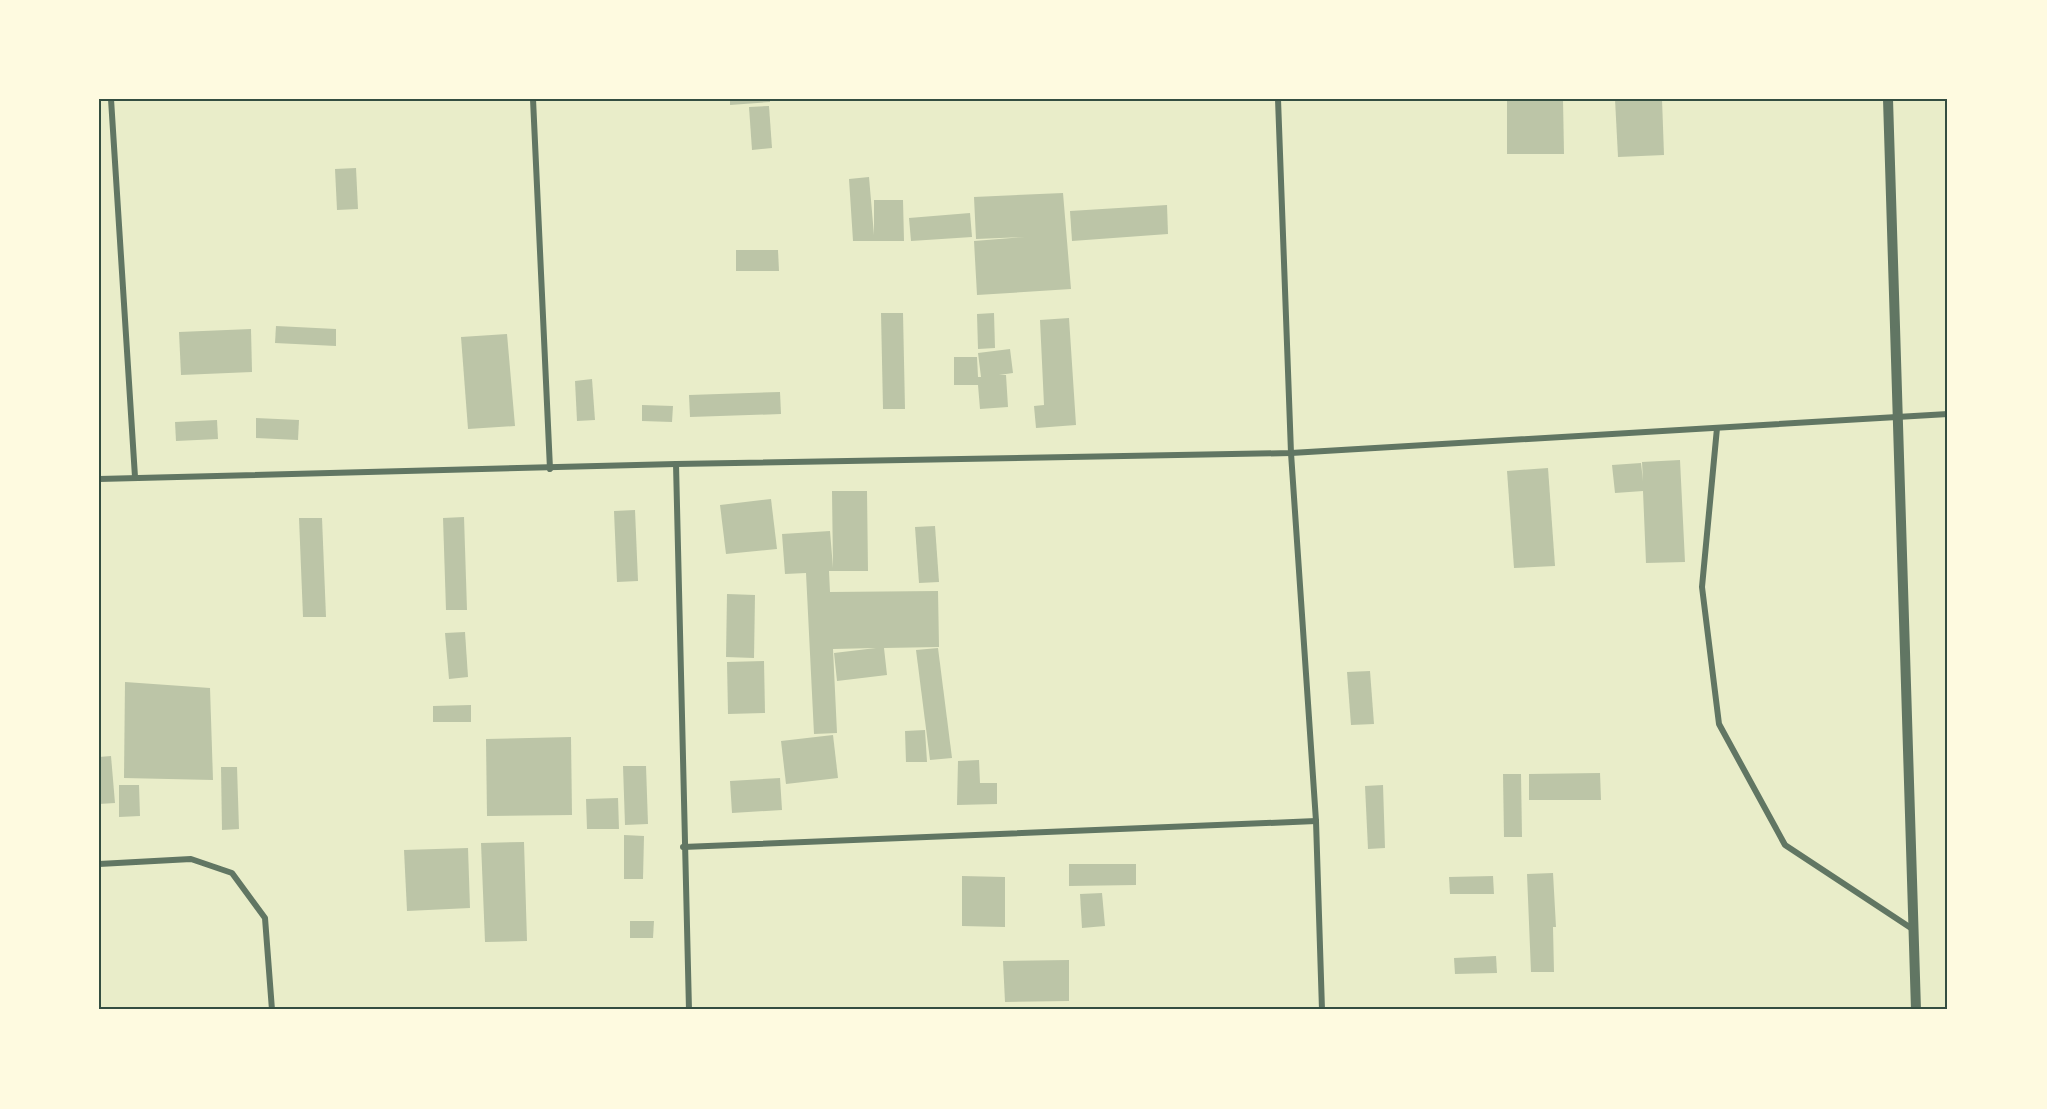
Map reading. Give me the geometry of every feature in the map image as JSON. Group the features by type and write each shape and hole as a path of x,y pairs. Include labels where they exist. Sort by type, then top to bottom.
{"street":[{"path":"111,99 135,477"},
{"path":"532,99 550,468"},
{"path":"1278,99 1291,453 1316,822 1322,1010"},
{"path":"1888,99 1916,1010"},
{"path":"99,479 676,464 1291,453 1948,414"},
{"path":"1717,428 1702,587 1719,723 1785,845 1914,930"},
{"path":"676,464 689,1010"},
{"path":"684,847 1316,822"},
{"path":"99,864 191,859 232,873 265,918 272,1010"}],"building":[{"path":"730,99 770,99 770,102 730,105"},
{"path":"1507,99 1563,99 1564,154 1507,154"},
{"path":"1615,99 1662,99 1664,155 1618,157"},
{"path":"769,106 772,148 752,150 749,107"},
{"path":"356,168 358,209 337,210 335,169"},
{"path":"869,177 874,235 874,200 903,200 904,241 853,241 849,179"},
{"path":"1063,193 1071,289 977,295 974,241 1026,237 976,239 974,197"},
{"path":"1167,205 1168,234 1072,241 1070,211"},
{"path":"970,213 972,237 911,241 909,218"},
{"path":"736,250 778,250 779,271 736,271"},
{"path":"881,313 903,313 905,409 883,409"},
{"path":"994,313 995,348 978,349 977,314"},
{"path":"1069,318 1076,425 1036,428 1034,406 1044,405 1040,320"},
{"path":"276,326 336,329 336,346 275,343"},
{"path":"251,329 252,372 181,375 179,332"},
{"path":"507,334 515,426 468,429 461,337"},
{"path":"1010,349 1013,373 999,375 1006,375 1008,407 980,409 978,385 954,385 954,357 977,357 978,377 981,377 978,353"},
{"path":"592,379 595,420 577,421 575,381"},
{"path":"780,392 781,414 690,417 689,395"},
{"path":"642,405 673,406 672,422 642,421"},
{"path":"256,418 299,420 298,440 256,438"},
{"path":"217,420 218,439 176,441 175,422"},
{"path":"1680,460 1685,562 1646,563 1643,491 1615,493 1612,465 1641,463 1643,481 1642,462"},
{"path":"1548,468 1555,566 1514,568 1507,471"},
{"path":"832,491 867,491 868,571 829,571 830,592 938,591 939,647 884,648 887,675 837,681 834,653 876,648 833,649 837,733 814,734 806,573 785,574 782,534 830,531 833,568"},
{"path":"771,499 777,549 726,554 720,505"},
{"path":"635,510 638,581 617,582 614,511"},
{"path":"464,517 467,610 446,610 443,518"},
{"path":"299,518 322,518 326,617 303,617"},
{"path":"935,526 939,582 919,583 915,527"},
{"path":"727,594 755,595 754,658 726,657"},
{"path":"465,632 468,677 449,679 445,633"},
{"path":"938,648 952,758 930,760 916,650"},
{"path":"764,661 765,713 728,714 727,662"},
{"path":"1370,671 1374,724 1351,725 1347,672"},
{"path":"125,682 210,688 213,780 124,778"},
{"path":"471,705 471,722 433,722 433,706"},
{"path":"925,730 927,762 906,762 905,731"},
{"path":"833,735 838,778 786,784 781,741"},
{"path":"571,737 572,815 487,816 486,739"},
{"path":"111,756 115,803 99,804 99,757"},
{"path":"979,760 980,783 997,783 997,804 957,805 958,761"},
{"path":"623,766 646,766 648,824 625,825"},
{"path":"221,767 237,767 239,829 222,830"},
{"path":"1600,773 1601,800 1529,800 1529,774"},
{"path":"1503,774 1521,774 1522,837 1504,837"},
{"path":"780,778 782,810 732,813 730,781"},
{"path":"119,785 139,785 140,816 119,817"},
{"path":"1383,785 1385,848 1368,849 1365,786"},
{"path":"618,798 619,829 587,829 586,799"},
{"path":"624,835 644,836 643,879 624,879"},
{"path":"524,842 527,941 485,942 481,843"},
{"path":"468,848 470,908 407,911 404,850"},
{"path":"1069,864 1136,864 1136,885 1069,886"},
{"path":"1553,873 1556,927 1553,927 1554,972 1531,972 1527,874"},
{"path":"962,876 1005,877 1005,927 962,926"},
{"path":"1493,876 1494,894 1450,894 1449,877"},
{"path":"1102,893 1105,926 1082,928 1080,894"},
{"path":"630,921 654,921 653,938 630,938"},
{"path":"1496,956 1497,973 1455,974 1454,958"},
{"path":"1069,960 1069,1001 1005,1002 1003,961"}]}
